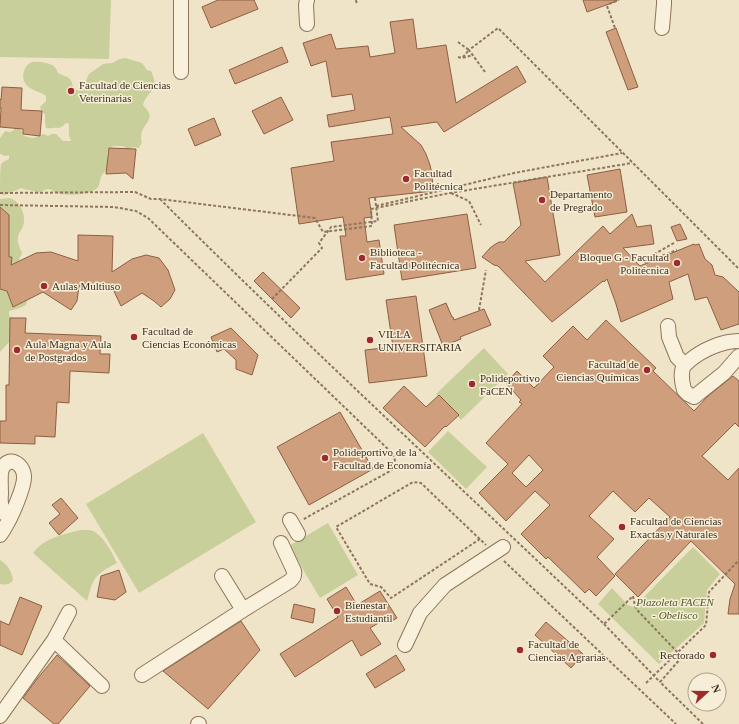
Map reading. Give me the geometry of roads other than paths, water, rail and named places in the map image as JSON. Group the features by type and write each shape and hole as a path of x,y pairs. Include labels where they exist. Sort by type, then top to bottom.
{"lane":[{"path":"181,72 182,0"},
{"path":"307,0 307,24"},
{"path":"662,28 664,0"},
{"path":"668,326 669,337 677,357 684,365"},
{"path":"739,341 732,341 711,348 696,355 684,365 681,377 684,390 694,397 724,373 739,356"},
{"path":"0,535 10,518"},
{"path":"142,675 290,581 295,576 281,543"},
{"path":"405,645 420,612 445,585 499,550"},
{"path":"222,576 243,610"},
{"path":"0,716 54,640 69,612"},
{"path":"54,640 102,686"}],"place":[{"name":"Facultad de Ciencias Veterinarias","path":"71,91"},
{"name":"Facultad Politécnica","path":"406,179"},
{"name":"Departamento de Pregrado","path":"542,200"},
{"name":"Biblioteca - Facultad Politécnica","path":"362,258"},
{"name":"Bloque G - Facultad Politécnica","path":"677,263"},
{"name":"Aulas Multiuso","path":"44,286"},
{"name":"Facultad de Ciencias Económicas","path":"134,337"},
{"name":"VILLA UNIVERSITARIA","path":"370,340"},
{"name":"Aula Magna y Aula de Postgrados","path":"17,350"},
{"name":"Facultad de Ciencias Químicas","path":"647,370"},
{"name":"Polideportivo FaCEN","path":"472,384"},
{"name":"Polideportivo de la Facultad de Economía","path":"325,458"},
{"name":"Facultad de Ciencias Exactas y Naturales","path":"622,527"},
{"name":"Bienestar Estudiantil","path":"337,611"},
{"name":"Facultad de Ciencias Agrarias","path":"520,650"},
{"name":"Rectorado","path":"713,655"}],"park label":[{"name":"Plazoleta FACEN - Obelisco","path":"675,608"}]}
